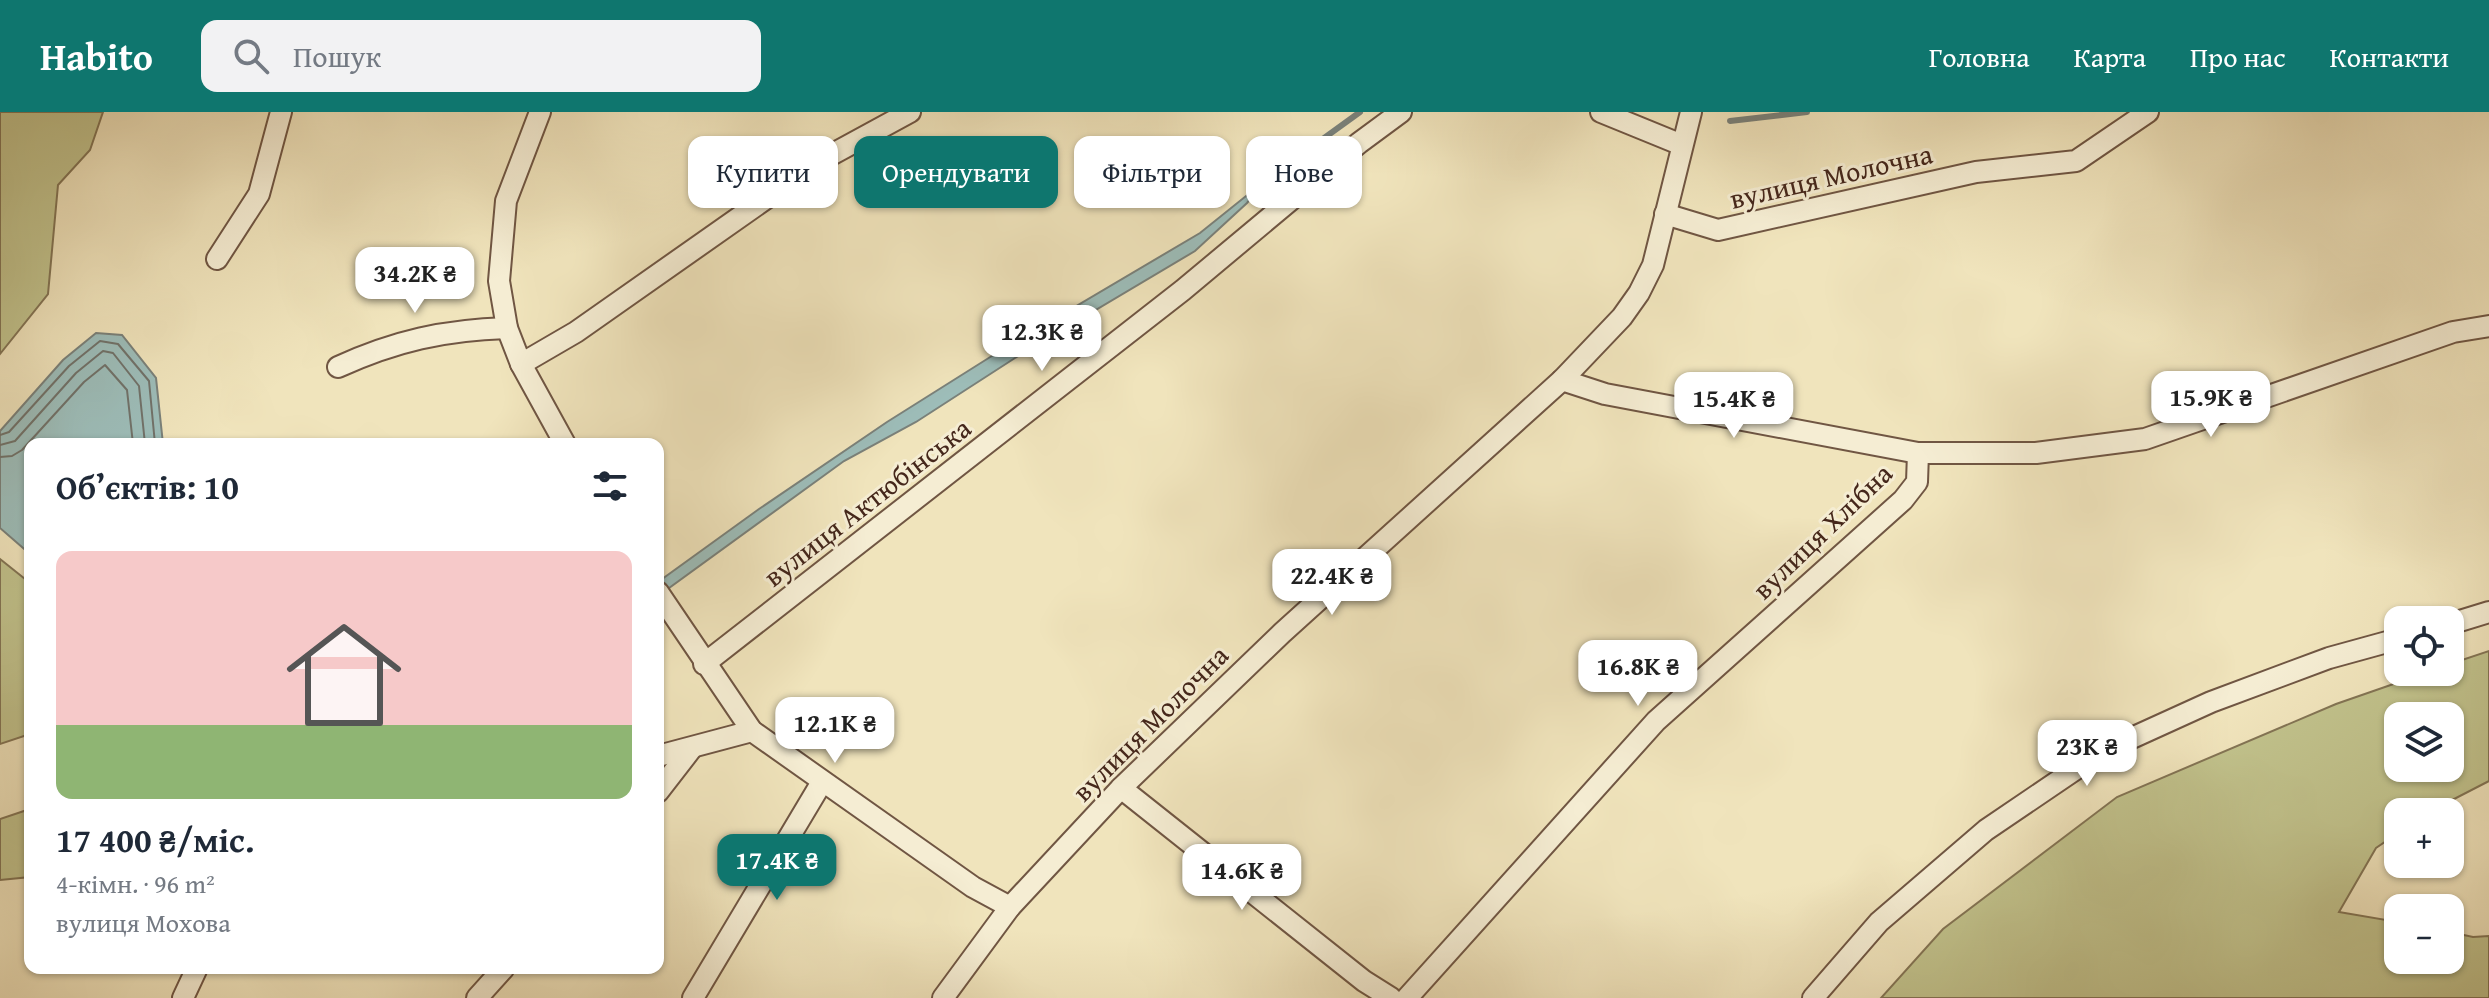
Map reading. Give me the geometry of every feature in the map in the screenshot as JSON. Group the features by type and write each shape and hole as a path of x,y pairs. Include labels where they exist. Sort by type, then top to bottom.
{"street":[{"path":"217,259 259,194 281,112"},
{"path":"540,112 506,201 499,281 507,328 521,364 562,438"},
{"path":"521,364 576,332 818,162 910,112"},
{"name":"вулиця Актюбінська","path":"704,664 1183,290 1359,143 1401,112"},
{"path":"1601,112 1682,145"},
{"path":"1665,214 1691,112"},
{"name":"вулиця Молочна","path":"943,998 1010,907 1121,788 1282,633 1562,380 1622,317 1653,265 1665,214 1718,230 1976,172 2076,161 2148,112"},
{"name":"вулиця Хлібна","path":"1407,998 1656,721 1903,500 1917,482 1918,453 2036,453 2145,439 2453,332 2489,326"},
{"path":"338,367 377,349 422,336 507,328"},
{"path":"1562,380 1605,394 1918,453"},
{"path":"664,601 752,731 973,887 1010,907"},
{"path":"2464,620 2489,612"},
{"path":"1813,998 1879,922 1986,830 2101,752 2211,702 2329,658 2384,643"},
{"path":"664,755 752,731"},
{"path":"664,784 692,748"},
{"path":"693,998 822,782"},
{"path":"1121,788 1364,981 1391,998"},
{"path":"183,998 194,974"},
{"path":"477,998 499,974"}],"green space":[{"path":"0,112 103,112 90,150 58,185 48,294 0,354"},
{"path":"0,559 24,578 24,736 0,744"},
{"path":"2489,651 2489,781 2456,798 2384,798 2384,843 2376,848 2339,912 2384,920 2384,974 2464,974 2464,935 2489,936 2489,998 1881,998 1943,929 2117,797 2336,704 2388,686 2464,686 2464,659"},
{"path":"24,811 24,878 0,880 0,819"}],"water":[{"path":"1246,196 1246,204 1195,251 1015,358 916,422 844,461 664,592 664,578 759,509 887,422 1200,233"},
{"path":"96,333 122,335 156,378 162,438 24,438 24,549 0,528 0,431 63,360"}],"waterway":[{"path":"1327,136 1360,112"},
{"path":"1730,121 1807,112"}]}
